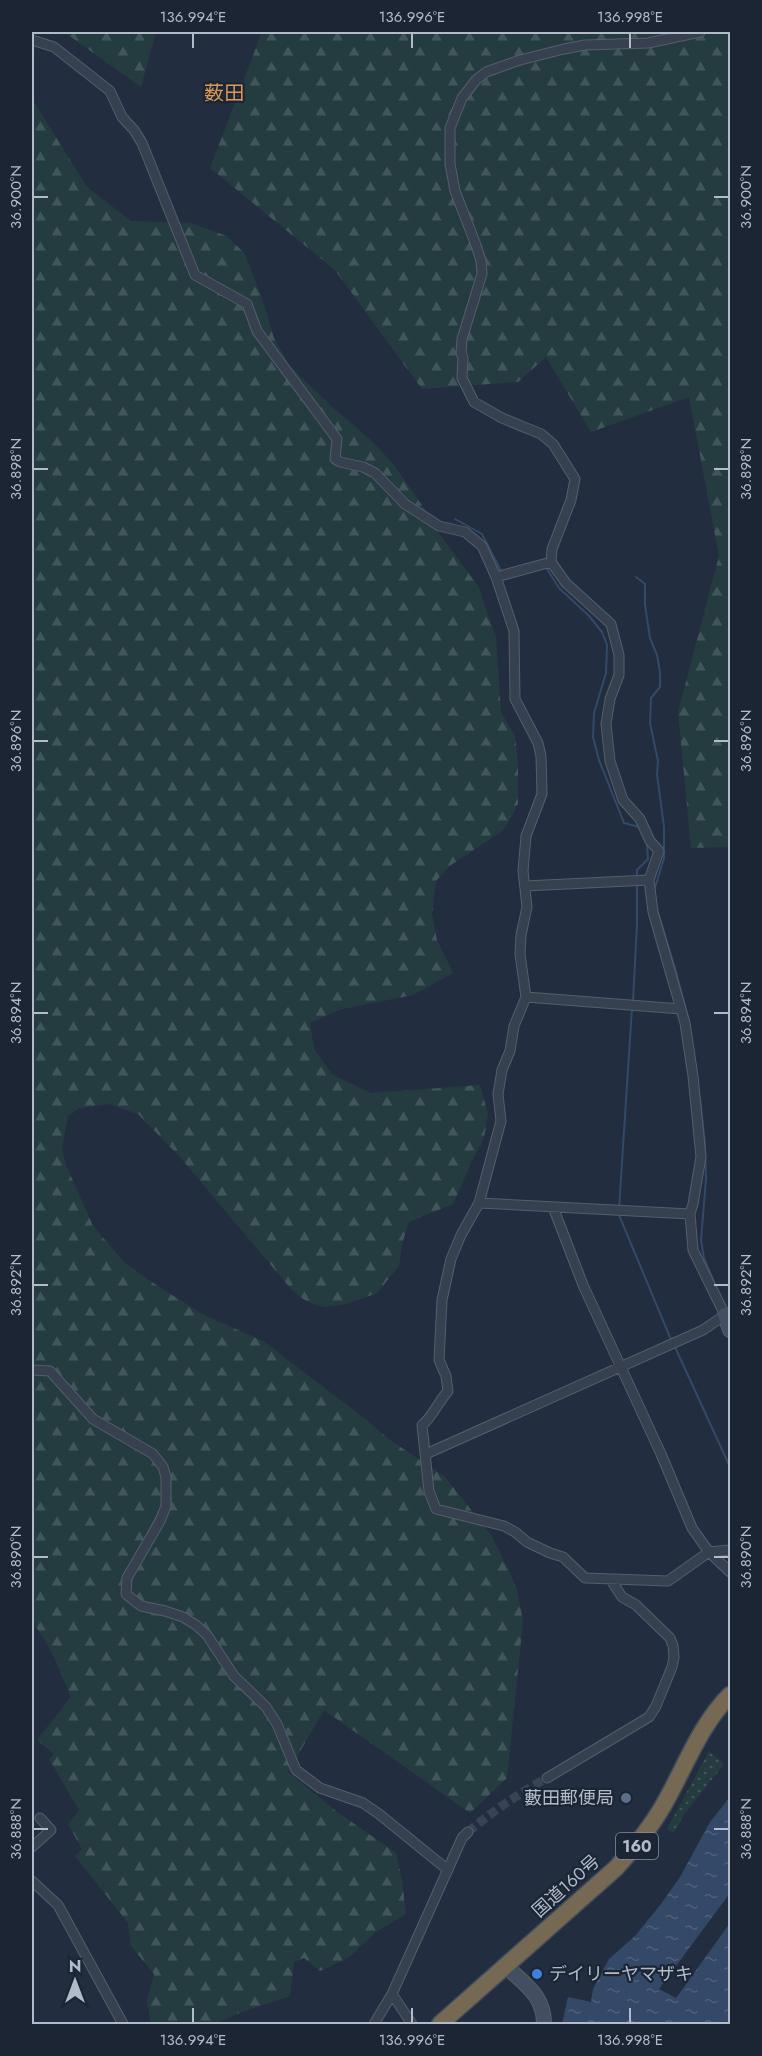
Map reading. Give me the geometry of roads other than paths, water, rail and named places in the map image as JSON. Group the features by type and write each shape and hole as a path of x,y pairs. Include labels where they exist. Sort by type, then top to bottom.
{"highway":[{"name":"国道160号","path":"440,2025 616,1868 642,1840 664,1804 697,1740 730,1695"}],"main road":[{"path":"728,1315 730,1330"},
{"path":"506,1966 537,1997 544,2011 544,2025"}],"street":[{"path":"426,1454 703,1330 728,1315 693,1250 690,1214 701,1157 693,1076 681,1009 657,928 649,880 659,851 650,841 640,819 624,800 610,761 606,724 610,699 619,675 619,655 615,636 612,624 567,583 551,562 552,549 571,500 575,479 553,444 542,434 502,418 474,402 462,378 464,358 461,353 462,339 482,274 477,244 455,191 450,164 450,128 462,98 476,80 486,72 520,60 585,45 648,43 700,32"},
{"path":"32,40 54,47 110,91 122,117 142,143 195,275 247,304 258,331 337,440 335,459 375,473 405,504 439,526 465,532 482,546 496,577 514,631 515,699 538,743 541,756 542,794 526,836 524,853 523,871 527,907 521,935 520,954 526,997 514,1026 510,1051 502,1070 498,1094 501,1121 479,1203 460,1235 442,1300 439,1360 446,1376 448,1391 436,1405 427,1422 422,1425 429,1491 436,1509 504,1526 527,1542 563,1557 585,1578 668,1581 709,1552 730,1550"},
{"path":"496,577 551,562"},
{"path":"525,886 649,880"},
{"path":"526,997 681,1009"},
{"path":"479,1203 690,1214"},
{"path":"553,1207 583,1285 657,1444 692,1528 709,1552 730,1572"},
{"path":"32,1370 50,1371 93,1419 153,1454 163,1467 166,1477 166,1506 156,1529 127,1578 126,1594 141,1606 183,1617 196,1624 207,1635 234,1676 266,1707 278,1724 288,1755 296,1770 320,1788 363,1803 448,1870"},
{"path":"547,1778 650,1717 672,1667 674,1657 670,1638 636,1605 622,1597 611,1580"},
{"path":"32,1847 51,1830 40,1818"},
{"path":"374,2025 392,1994 462,1838 468,1832"},
{"path":"33,1885 58,1905 123,2025"},
{"path":"392,1994 412,2025"}],"water":[{"path":"730,1797 730,2024 562,2024 568,1997 591,2002 593,1989 609,1959 635,1936 661,1904 680,1877 710,1822"}],"waterway":[{"path":"455,519 482,534 502,573"},
{"path":"545,566 559,588 589,616 602,632 607,645 606,673 594,713 593,737 599,760 624,823 639,827"},
{"path":"636,577 645,584 645,605 650,638 657,655 660,672 660,687 651,698 650,723 658,761 657,774 664,827 664,858 654,891"},
{"path":"637,877 637,870 648,859 647,843"},
{"path":"633,1002 637,882"},
{"path":"657,909 689,1021"},
{"path":"619,1209 632,1008"},
{"path":"700,1098 706,1179 701,1240 704,1258 714,1282"},
{"path":"619,1215 672,1342"},
{"path":"675,1347 730,1467"}],"tunnel":[{"path":"468,1832 506,1803 547,1778"}],"place":[{"name":"藪田郵便局","path":"626,1798"},
{"name":"デイリーヤマザキ","path":"537,1974"}],"district":[{"name":"薮田","path":"224,93"}]}
